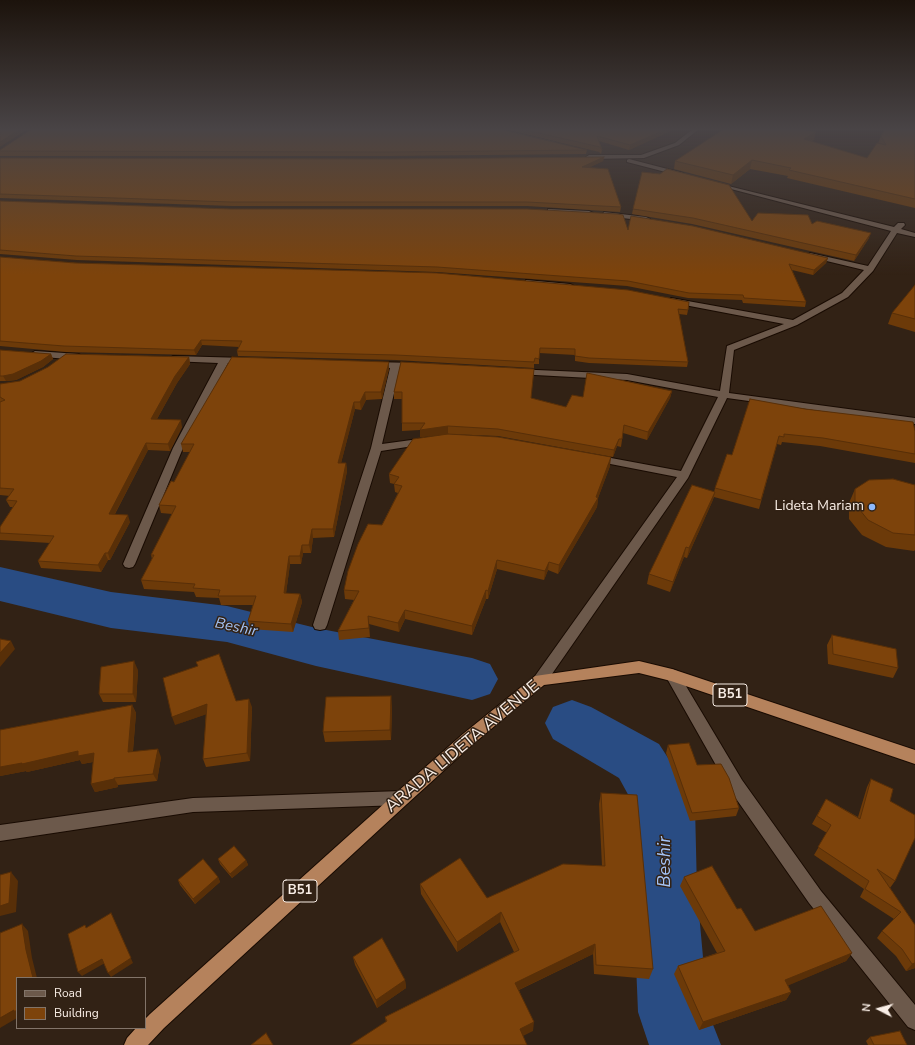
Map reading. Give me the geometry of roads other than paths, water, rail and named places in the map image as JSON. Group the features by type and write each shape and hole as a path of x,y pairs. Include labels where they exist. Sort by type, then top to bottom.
{"highway":[{"name":"ARADA LIDETA AVENUE","path":"134,1045 157,1021 402,798 468,739 540,680 639,667 672,675 915,756"}],"street":[{"path":"710,178 898,228 915,235"},
{"path":"541,210 617,215 654,220"},
{"path":"898,228 915,229"},
{"path":"540,680 684,475 724,395 730,348 794,323 845,295 870,268 898,228"},
{"path":"808,254 870,268"},
{"path":"521,281 582,287"},
{"path":"664,298 794,323"},
{"path":"22,352 90,357"},
{"path":"53,366 66,356"},
{"path":"161,359 255,361"},
{"path":"129,564 178,448 224,360"},
{"path":"365,365 427,367"},
{"path":"320,626 376,448 396,366"},
{"path":"503,370 627,377 724,395 915,421"},
{"path":"376,448 440,439"},
{"path":"584,456 684,475"},
{"path":"672,675 736,785 806,884 915,1020"},
{"path":"0,833 193,805 402,798"}],"waterway":[{"name":"Beshir","path":"0,584 111,610 227,624 316,647 472,679"},
{"name":"Beshir","path":"572,723 639,761 666,806 665,891 673,1012 685,1045"}],"place":[{"name":"Lideta Mariam","path":"872,507"}]}
